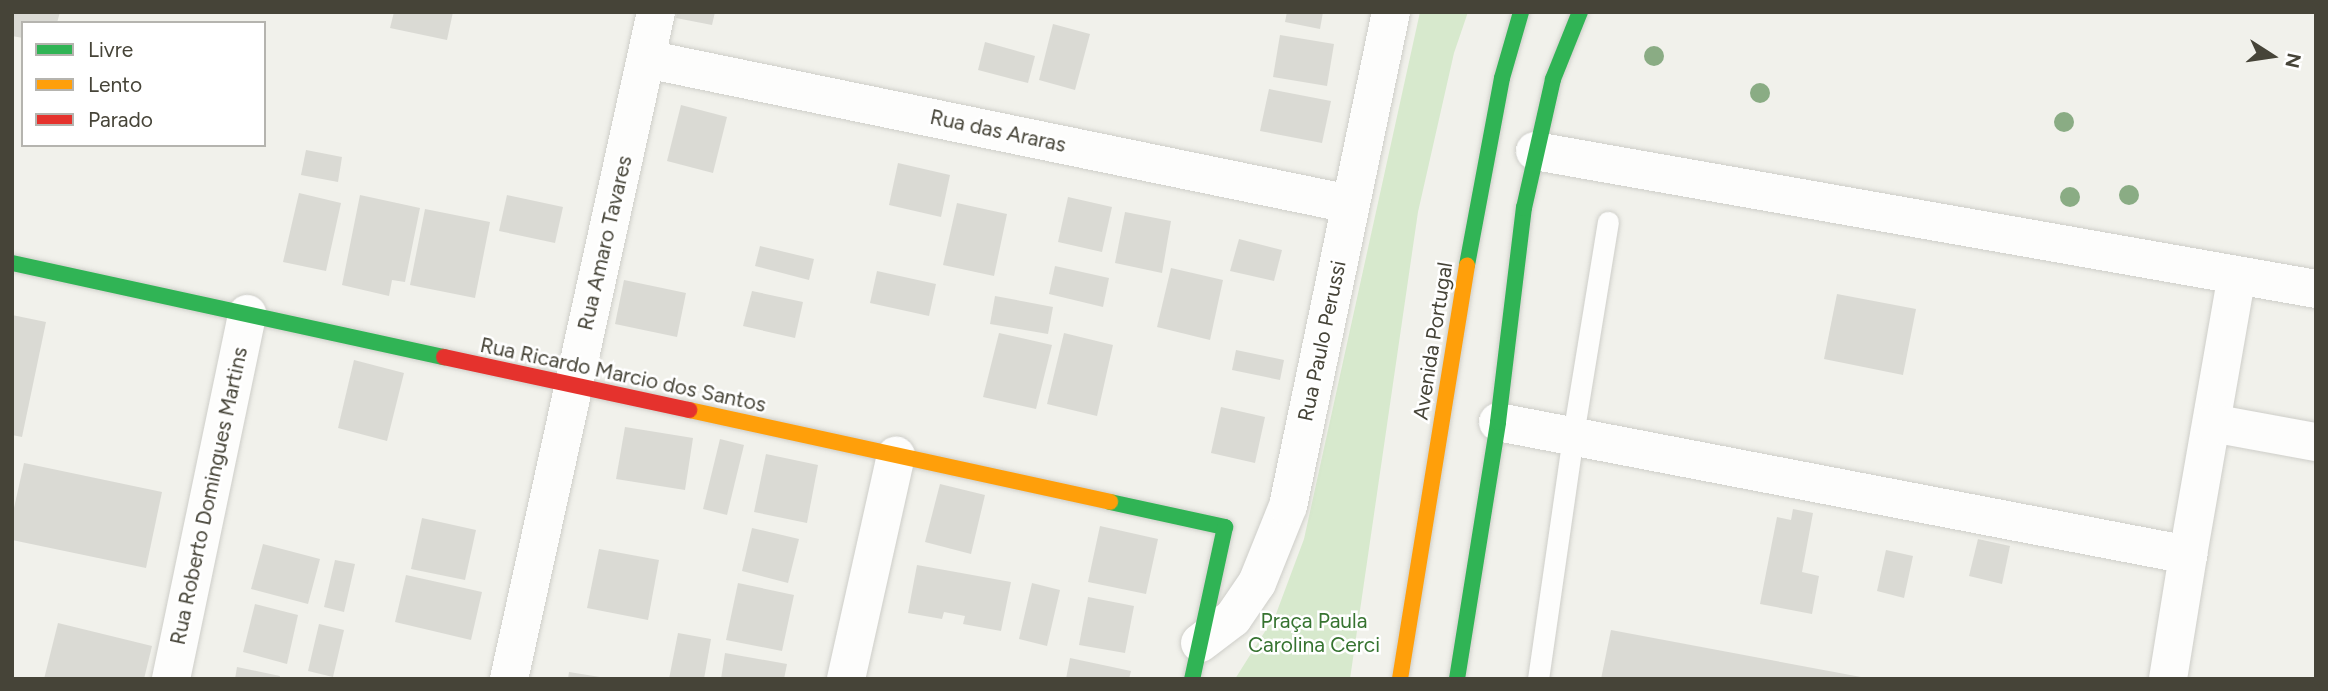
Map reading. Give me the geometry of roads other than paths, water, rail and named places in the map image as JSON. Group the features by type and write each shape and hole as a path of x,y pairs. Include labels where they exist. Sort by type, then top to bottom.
{"street":[{"name":"Rua Amaro Tavares","path":"509,679 656,12"},
{"name":"Rua Paulo Perussi","path":"1196,661 1233,618 1257,583 1276,542 1288,506 1391,12"},
{"name":"Avenida Portugal","path":"1401,679 1480,181 1502,78 1521,12"},
{"path":"1457,679 1498,422 1524,208 1553,79 1580,12"},
{"name":"Rua das Araras","path":"646,59 1350,204"},
{"path":"1535,151 2316,289"},
{"name":"Rua Ricardo Marcio dos Santos","path":"12,263 1225,527 1196,661"},
{"path":"2168,679 2237,275"},
{"name":"Rua Roberto Domingues Martins","path":"171,679 247,314"},
{"path":"1498,422 2188,555"},
{"path":"2212,423 2316,442"},
{"path":"846,679 896,456"}],"lane":[{"path":"1538,679 1573,435 1608,222"}],"park label":[{"name":"Praça Paula Carolina Cerci","path":"1314,633"}]}
